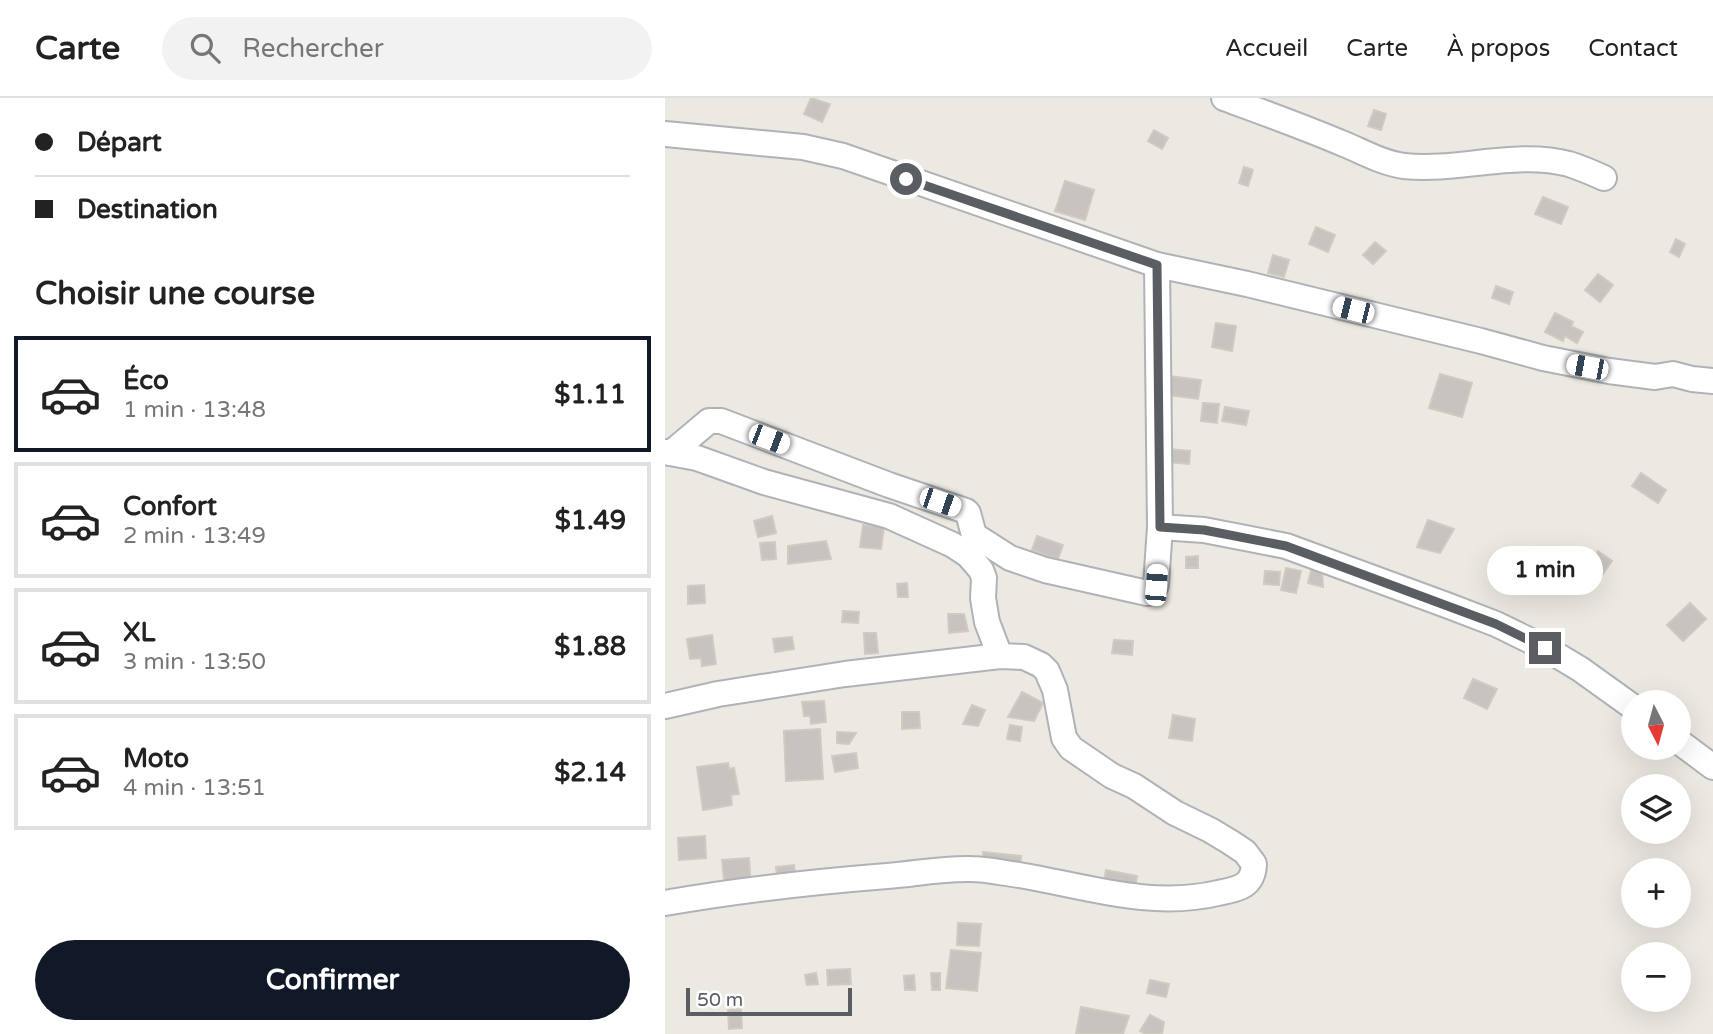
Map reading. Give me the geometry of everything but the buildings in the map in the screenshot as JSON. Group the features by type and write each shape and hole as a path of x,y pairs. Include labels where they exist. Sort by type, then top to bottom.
{"street":[{"path":"1224,98 1311,130 1383,161 1401,165 1420,167 1521,160 1545,161 1568,164 1604,178"},
{"path":"665,134 803,147 843,156 1157,265 1247,284 1609,372 1655,377 1673,374 1713,381"},
{"path":"668,452 709,421 722,421 889,485 966,511 974,535 1000,553 1031,566 1147,593 1153,591 1156,585 1160,527 1157,265"},
{"path":"668,452 697,458 793,491 889,516 953,545 968,555 981,570 987,622 1000,656"},
{"path":"1160,527 1204,530 1286,546 1449,606 1496,624 1545,648 1621,698"},
{"path":"665,706 718,694 832,676 1000,656 1024,657 1047,671 1055,690 1064,738 1071,748 1112,776 1135,786 1175,813 1210,830 1245,852 1254,864 1254,874 1248,883 1234,890 1204,897 1170,900 1105,893 987,870 954,869 714,894 665,903"},
{"path":"1691,751 1713,767"}],"route":[{"path":"906,179 1157,265 1160,527 1204,530 1286,546 1496,624 1545,648"}]}
